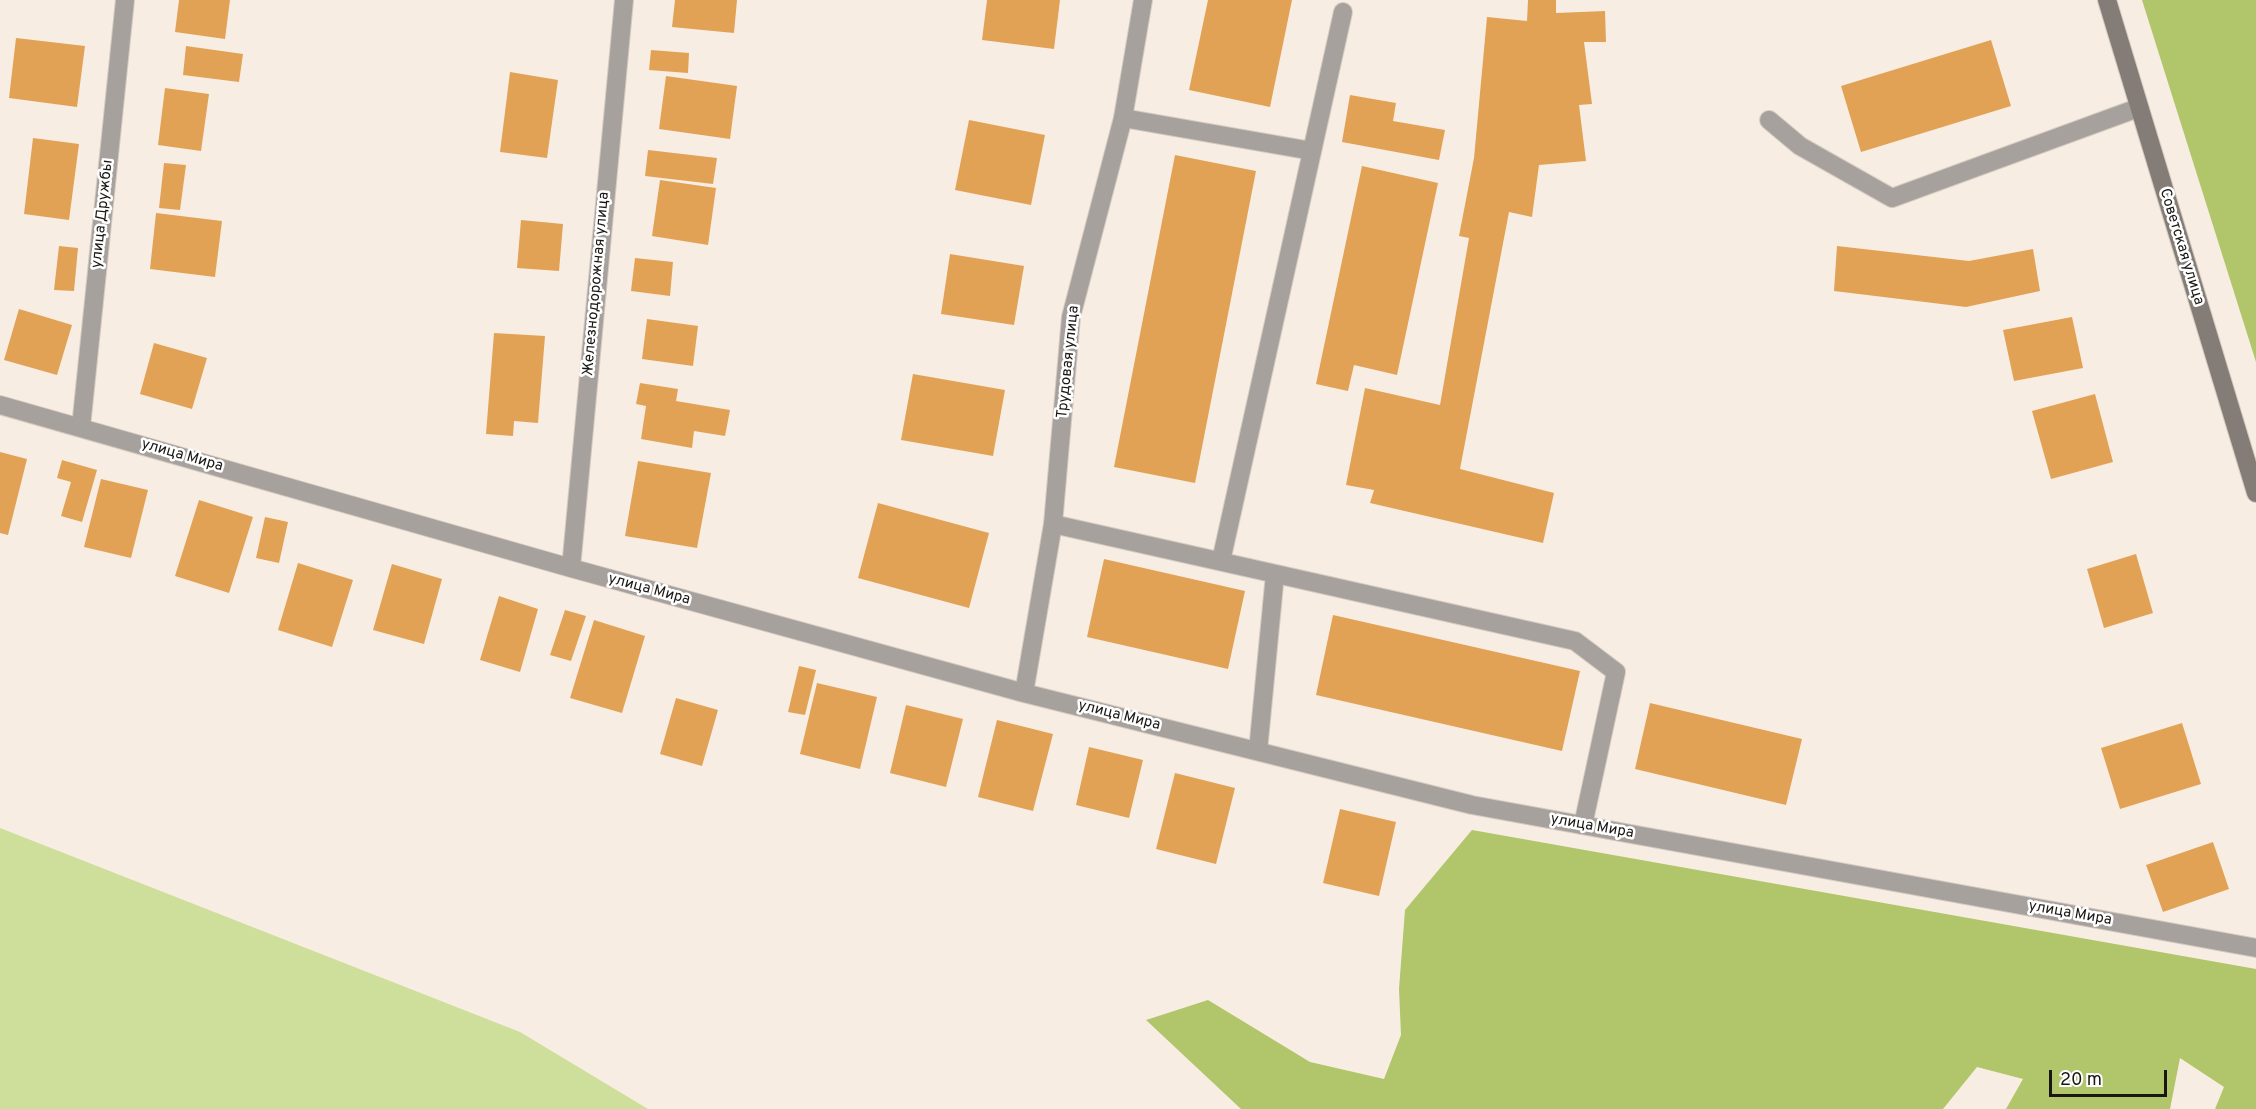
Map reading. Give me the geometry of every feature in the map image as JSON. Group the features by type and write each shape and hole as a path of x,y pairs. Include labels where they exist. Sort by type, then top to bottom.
{"main road":[{"name":"Советская улица","path":"2108,0 2138,108 2256,493"}],"street":[{"name":"улица Дружбы","path":"81,427 125,0"},
{"name":"Железнодорожная улица","path":"571,568 624,0"},
{"name":"Трудовая улица","path":"1024,693 1053,524 1071,317 1123,118 1143,0"},
{"path":"1221,561 1343,12"},
{"path":"1769,120 1800,146 1892,198 2138,108"},
{"path":"1123,118 1312,151"},
{"name":"улица Мира","path":"0,405 571,568 1024,693 1472,805 2256,948"},
{"path":"1053,524 1575,641 1616,672 1583,825"},
{"path":"1258,751 1275,574"}],"green space":[{"path":"2142,0 2256,0 2256,362"},
{"path":"0,828 520,1032 648,1109 0,1109"},
{"path":"1472,830 2256,969 2256,1109 2215,1109 2224,1087 2180,1058 2170,1109 2006,1109 2023,1079 1977,1067 1943,1109 1241,1109 1146,1020 1208,1000 1310,1062 1384,1079 1401,1035 1399,989 1405,910"}],"building":[{"path":"179,0 230,0 225,39 175,32"},
{"path":"675,0 737,0 734,33 672,27"},
{"path":"987,0 1060,0 1054,49 982,40"},
{"path":"1208,0 1292,0 1270,107 1189,90"},
{"path":"1528,0 1556,0 1556,13 1605,11 1606,42 1584,42 1592,104 1579,105 1586,161 1539,165 1532,217 1509,212 1460,469 1554,493 1543,543 1370,503 1374,490 1346,485 1365,388 1440,405 1469,238 1459,236 1474,158 1487,17 1527,21"},
{"path":"16,38 85,46 77,107 9,98"},
{"path":"1991,40 2011,106 1861,152 1841,86"},
{"path":"186,46 243,54 239,82 183,75"},
{"path":"651,50 689,53 688,73 649,70"},
{"path":"510,72 558,80 547,158 500,152"},
{"path":"666,76 737,86 730,139 659,129"},
{"path":"165,88 209,94 201,151 158,145"},
{"path":"1350,95 1396,103 1393,121 1445,130 1439,160 1342,142"},
{"path":"969,120 1045,135 1031,205 955,190"},
{"path":"33,138 79,144 69,220 24,214"},
{"path":"648,150 717,158 713,184 645,176"},
{"path":"1175,155 1256,171 1195,483 1114,467"},
{"path":"164,163 186,165 180,210 159,208"},
{"path":"1362,166 1438,183 1397,375 1354,365 1348,391 1316,384"},
{"path":"660,180 716,188 708,245 652,236"},
{"path":"156,213 222,221 215,277 150,269"},
{"path":"521,220 563,224 559,271 517,268"},
{"path":"59,246 78,248 74,291 54,290"},
{"path":"1837,246 1969,261 2033,249 2040,291 1966,307 1834,291"},
{"path":"950,254 1024,266 1014,325 941,314"},
{"path":"635,258 673,262 670,296 631,291"},
{"path":"19,309 72,325 57,375 4,360"},
{"path":"2072,317 2083,368 2014,381 2003,330"},
{"path":"647,319 698,326 693,366 642,359"},
{"path":"494,333 545,336 538,423 514,421 513,436 486,434"},
{"path":"154,343 207,358 192,409 140,394"},
{"path":"913,374 1005,390 993,456 901,440"},
{"path":"640,383 678,389 676,401 730,410 725,436 694,431 692,448 641,439 646,406 636,404"},
{"path":"2095,394 2113,462 2051,479 2032,411"},
{"path":"0,452 27,459 8,535 0,533"},
{"path":"62,460 97,470 82,522 61,516 71,482 57,478"},
{"path":"638,461 711,473 697,548 625,536"},
{"path":"101,479 148,490 131,558 84,547"},
{"path":"199,500 253,517 229,593 175,576"},
{"path":"878,503 989,533 969,608 858,578"},
{"path":"265,517 288,522 279,563 256,558"},
{"path":"2136,554 2153,613 2104,628 2087,569"},
{"path":"1104,559 1245,591 1228,669 1087,637"},
{"path":"298,563 353,580 332,647 278,630"},
{"path":"392,564 442,579 424,644 373,630"},
{"path":"499,596 538,609 520,672 480,660"},
{"path":"565,610 586,616 571,661 550,655"},
{"path":"1333,615 1580,671 1562,751 1316,695"},
{"path":"594,620 645,636 622,713 570,698"},
{"path":"799,666 816,670 805,715 788,712"},
{"path":"817,683 877,697 860,769 800,754"},
{"path":"676,698 718,710 702,766 660,754"},
{"path":"1650,703 1802,739 1786,805 1635,769"},
{"path":"906,705 963,719 946,787 890,773"},
{"path":"997,720 1053,734 1033,811 978,797"},
{"path":"2182,723 2201,784 2120,809 2101,748"},
{"path":"1089,747 1143,760 1129,818 1076,805"},
{"path":"1175,773 1235,788 1216,864 1156,849"},
{"path":"1340,809 1396,822 1379,896 1323,883"},
{"path":"2213,842 2229,889 2163,912 2146,865"}]}
